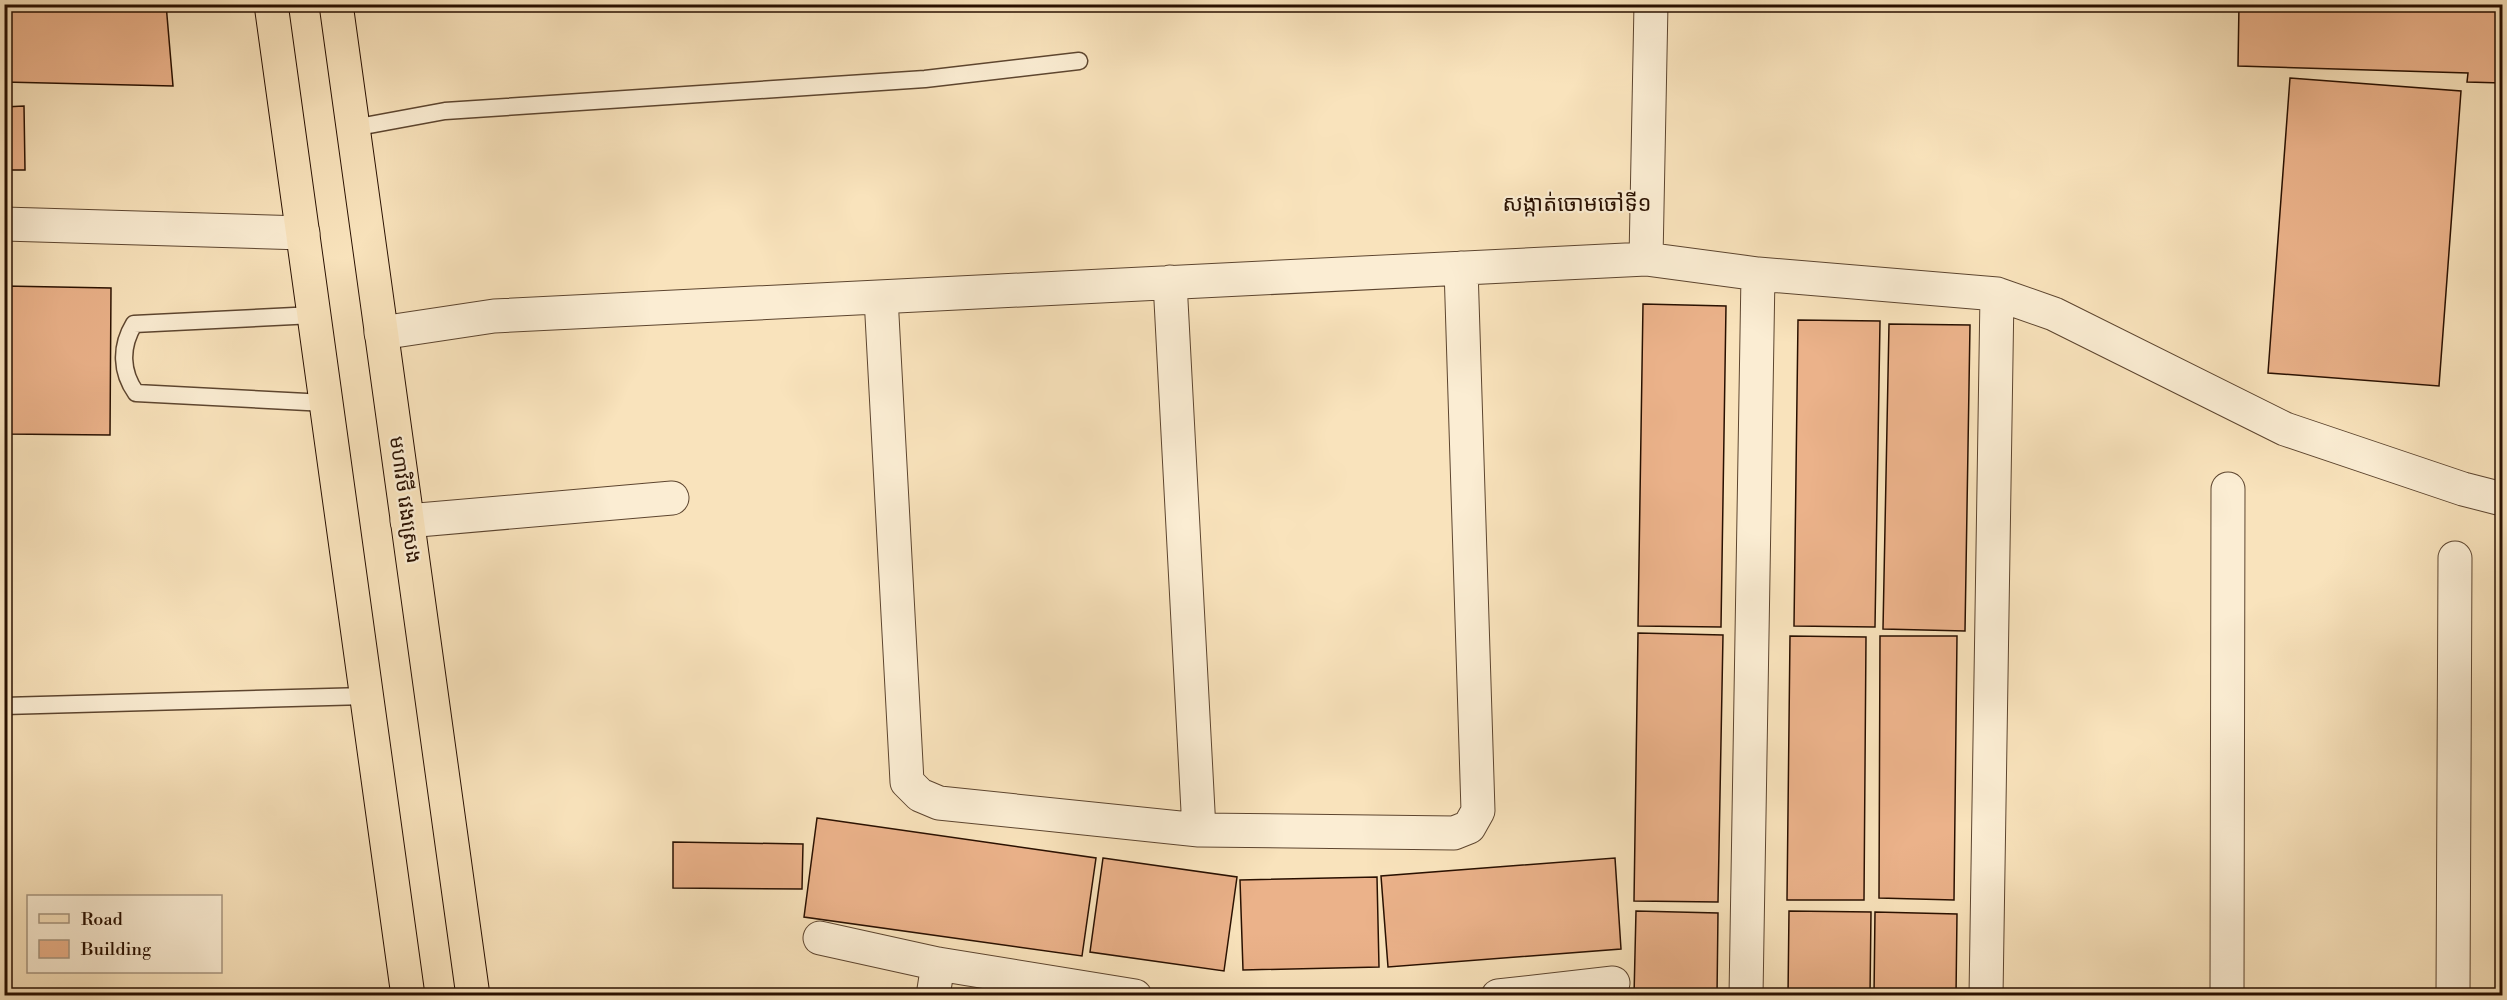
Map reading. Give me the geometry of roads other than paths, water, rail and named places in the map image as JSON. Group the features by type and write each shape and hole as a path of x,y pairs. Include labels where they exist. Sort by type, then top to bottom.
{"main road":[{"path":"271,4 408,996"},
{"name":"មហាវិថី វេងស្រេង","path":"336,4 473,996"}],"street":[{"path":"1646,259 1651,4"},
{"path":"4,224 303,233"},
{"path":"381,333 494,316 1646,259 1758,274 1997,294 2054,314 2285,429 2463,489 2502,499"},
{"path":"881,297 907,782 920,795 939,803 1198,830 1454,833 1469,827 1478,811 1461,268"},
{"path":"1746,996 1758,274"},
{"path":"1170,282 1198,830"},
{"path":"1986,996 1997,294"},
{"path":"2227,996 2228,489"},
{"path":"407,521 672,498"},
{"path":"2453,996 2455,558"},
{"path":"820,938 938,964 1135,996"},
{"path":"933,996 938,964"},
{"path":"1498,996 1613,983"}],"lane":[{"path":"353,128 445,111 925,79 1079,61"},
{"path":"314,315 134,324 125,339 125,378 136,393 326,403"},
{"path":"4,706 366,696"}],"district":[{"name":"សង្កាត់ចោមចៅទី១","path":"1577,204"}]}
